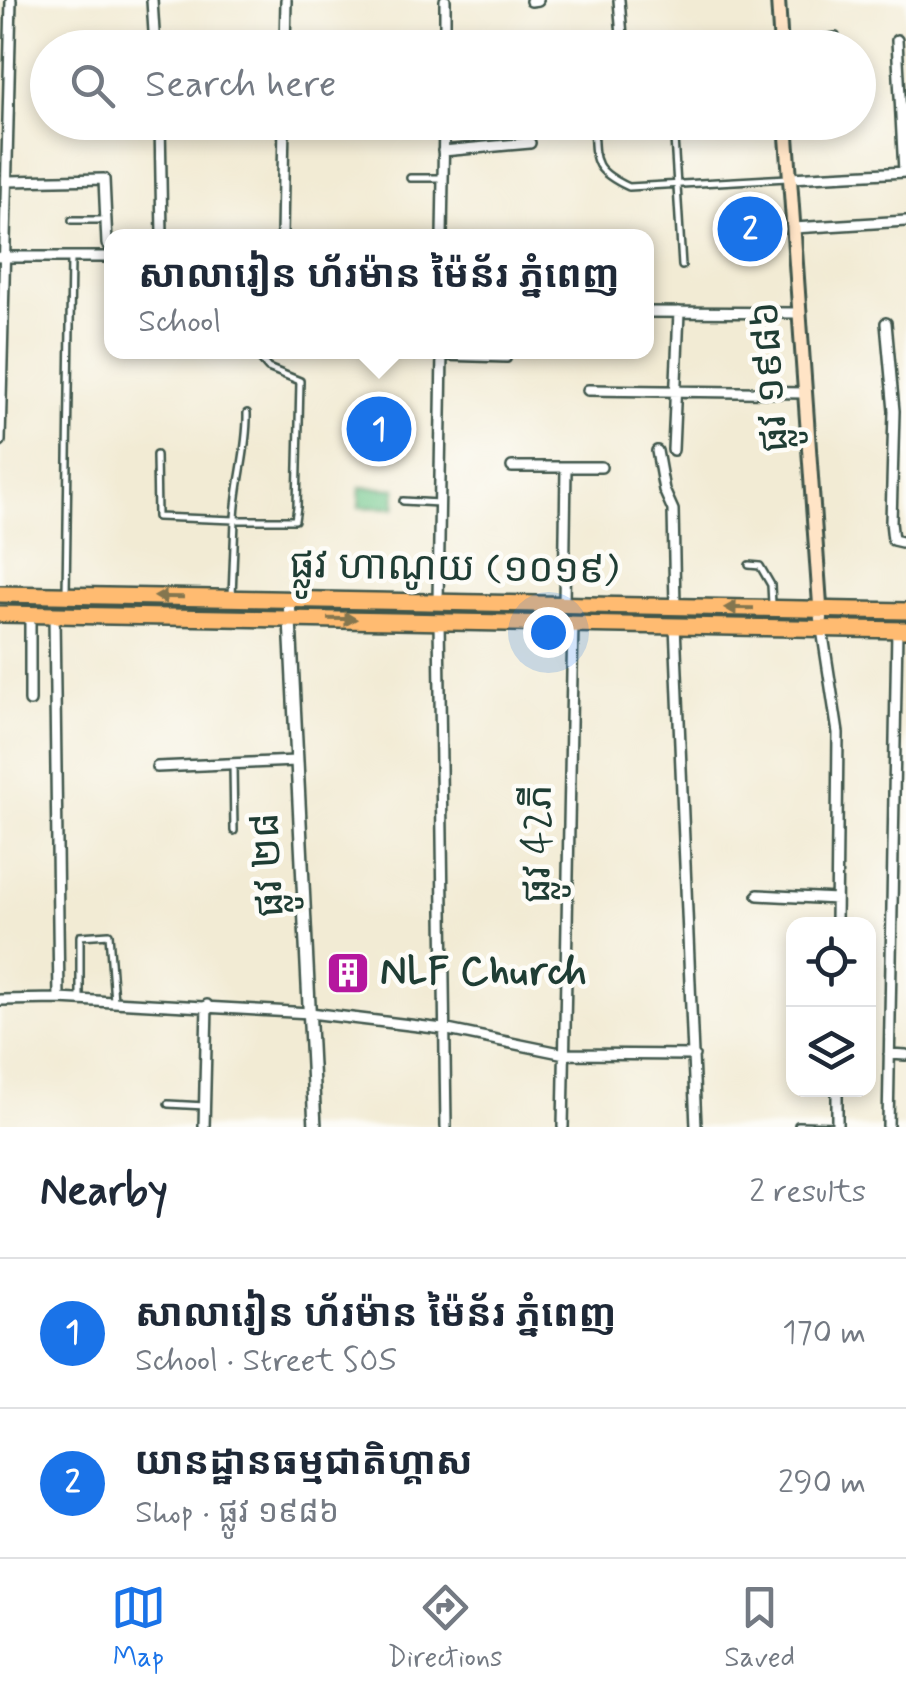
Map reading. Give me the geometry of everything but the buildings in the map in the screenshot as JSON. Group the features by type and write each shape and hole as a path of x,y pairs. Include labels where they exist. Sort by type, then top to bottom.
{"main road":[{"path":"778,0 780,30"},
{"name":"ផ្លូវ ១៩៨៦","path":"787,140 822,628"},
{"name":"ផ្លូវ ហាណូយ (១០១៩)","path":"0,594 906,611"},
{"name":"ផ្លូវ ហាណូយ (១០១៩)","path":"0,614 901,630"}],"street":[{"path":"0,442 9,181 5,42 10,0"},
{"path":"152,0 154,30"},
{"path":"285,30 286,0"},
{"path":"445,0 445,30"},
{"path":"530,1 538,0"},
{"path":"619,0 622,30"},
{"path":"790,178 905,172 897,40"},
{"path":"160,140 162,229"},
{"path":"282,229 284,140"},
{"path":"442,229 443,140"},
{"path":"443,150 530,143"},
{"path":"9,181 104,179 107,229"},
{"path":"794,228 906,221"},
{"path":"4,257 104,256"},
{"path":"654,312 799,313"},
{"path":"673,450 679,312"},
{"path":"886,323 894,406 890,522 894,540 906,544"},
{"path":"438,602 442,359"},
{"path":"588,390 804,392"},
{"path":"894,406 906,406"},
{"path":"656,451 664,490 673,510 676,606"},
{"path":"512,467 601,468"},
{"path":"564,604 566,468"},
{"name":"ផ្លូវ ២៨","path":"290,599 315,1127"},
{"path":"30,614 30,701"},
{"path":"54,615 59,999"},
{"path":"438,621 446,1127"},
{"name":"ផ្លូវ 42ភី","path":"563,1127 573,623"},
{"path":"674,625 696,1127"},
{"path":"822,628 838,734 836,917"},
{"path":"888,1127 884,1113 894,818 901,733 901,630"},
{"path":"158,767 296,761"},
{"path":"894,818 906,818"},
{"path":"758,895 836,900"},
{"path":"892,899 906,899"},
{"path":"891,972 906,972"},
{"path":"0,1000 114,1001 310,1013 443,1029 565,1054 694,1054"},
{"path":"204,1127 207,1005"},
{"path":"889,1054 906,1055"},
{"path":"837,1097 838,1126"}],"lane":[{"path":"594,140 596,164 606,176 629,187 790,178"},
{"path":"674,140 682,266"},
{"path":"410,178 443,178"},
{"path":"72,220 107,220"},
{"path":"66,596 71,256"},
{"path":"156,456 157,516 295,520 300,381 268,368 260,359"},
{"path":"232,598 236,479 248,438 247,413"},
{"path":"403,502 440,503"},
{"path":"749,565 760,566 768,577 772,608"},
{"path":"233,762 234,831"},
{"path":"80,1000 80,936 110,934 114,1001"},
{"path":"168,1104 205,1106"},
{"path":"798,1124 838,1126"}],"green space":[{"path":"360,487 396,489 395,508 359,507"}],"place":[{"name":"យានដ្ឋានធម្មជាតិហ្គាស","path":"750,229"},
{"name":"សាលារៀន ហ័រម៉ាន ម៉ៃន័រ ភ្នំពេញ","path":"379,429"},
{"name":"NLF Church","path":"348,973"}]}
